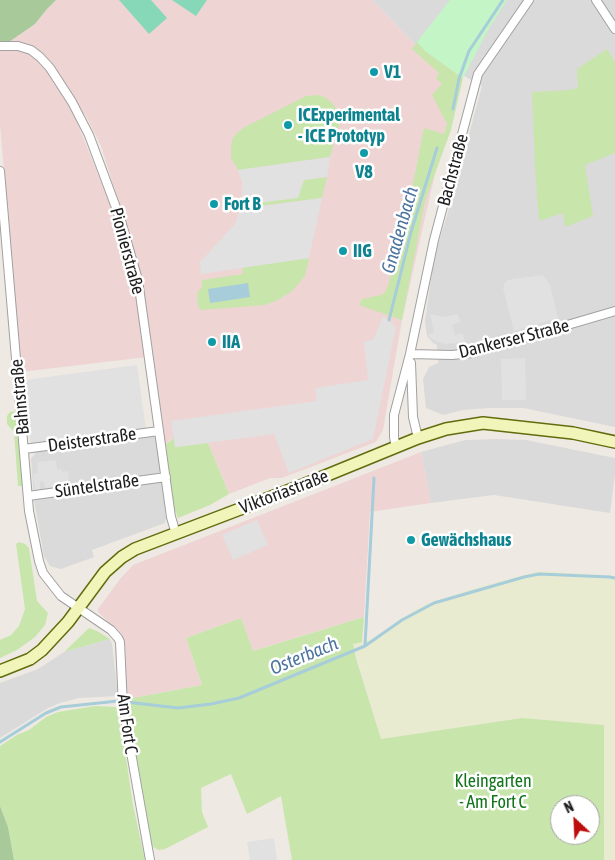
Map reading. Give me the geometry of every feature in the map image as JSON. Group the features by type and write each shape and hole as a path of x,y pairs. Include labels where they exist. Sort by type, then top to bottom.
{"main road":[{"name":"Viktoriastraße","path":"0,671 30,659 42,650 68,622 105,572 122,557 135,549 418,438 446,429 483,423 573,434 615,442"}],"street":[{"name":"Bachstraße","path":"396,448 394,415 410,354 434,240 478,74 529,0"},
{"path":"596,0 615,29"},
{"name":"Pionierstraße","path":"0,46 18,46 31,50 40,56 50,68 72,102 89,135 121,222 138,280 171,517 176,534"},
{"name":"Bahnstraße","path":"0,171 28,496 39,561 43,572 62,596 78,607"},
{"name":"Dankerser Straße","path":"410,354 452,355 472,353 615,311"},
{"name":"Bachstraße","path":"410,354 413,417 418,438"},
{"name":"Deisterstraße","path":"24,449 159,431"},
{"name":"Süntelstraße","path":"28,496 166,477"},
{"name":"Am Fort C","path":"78,607 111,630 118,638 122,653 123,703 150,860"}],"shaded area":[{"path":"56,0 372,0 423,53 463,78 444,134 402,320 383,430 376,442 282,478 270,478 229,494 208,443 175,447 171,439 166,444 166,449 141,276 101,146 85,114 81,115 56,72 19,43 9,42 35,24"},
{"path":"372,0 615,0 615,427 523,408 463,410 443,415 426,408 423,379 429,367 438,363 437,345 427,336 425,322 432,271 482,86 423,53"},
{"path":"6,49 25,52 42,63 72,110 109,201 131,263 147,357 21,372 0,125 0,51"},
{"path":"330,157 327,177 304,180 298,198 242,205 242,182 238,170"},
{"path":"322,198 309,258 201,274 200,262 235,224 240,209"},
{"path":"543,275 550,285 558,318 514,331 503,288 506,281"},
{"path":"430,314 444,317 458,314 460,322 452,325 455,335 463,333 465,342 445,344 429,337 428,335 434,332"},
{"path":"383,316 396,327 373,439 289,473 274,434 175,447 171,421 317,401 315,388 368,380 364,342 374,339"},
{"path":"525,358 526,400 502,400 501,359"},
{"path":"137,365 146,430 31,446 25,380"},
{"path":"156,433 165,523 92,550 94,557 61,569 50,566 44,556 34,500 31,459 36,452"},
{"path":"465,440 526,440 615,458 610,513 494,495 431,503 421,452"},
{"path":"421,452 431,503 370,512 364,617 252,651 241,618 186,638 202,685 128,699 125,643 120,633 98,612 98,609 133,565"},
{"path":"56,460 57,470 61,469 62,472 68,471 69,485 45,488 44,481 40,481 40,489 35,490 33,474 38,473 37,462"},
{"path":"257,520 268,545 233,560 222,535"},
{"path":"110,639 118,696 79,698 60,703 48,708 0,738 0,683 38,669 64,652"},
{"path":"274,838 277,860 250,860 247,842"}],"green space":[{"path":"0,0 56,0 35,24 9,42 0,42"},
{"path":"119,0 151,0 167,18 149,34"},
{"path":"172,0 207,0 196,16"},
{"path":"450,0 507,0 488,30 463,78 425,51 417,42"},
{"path":"417,42 425,51 463,78 451,130 425,201 402,320 359,305 362,299 381,295 388,286 410,199 424,128 444,134 447,124 432,95 442,84 436,78 439,73 412,49"},
{"path":"607,49 615,62 615,153 585,165 593,216 565,227 563,213 539,221 532,92 578,88 577,69"},
{"path":"317,95 325,97 338,112 339,125 330,157 238,170 231,158 232,140 236,134 243,128 306,96"},
{"path":"327,177 322,198 244,208 244,206 304,180"},
{"path":"309,258 305,276 291,292 276,301 265,305 201,310 198,306 197,293 202,287 202,280 243,274 242,267"},
{"path":"14,411 17,419 23,486 18,486 14,432 7,424 7,416 10,412"},
{"path":"174,438 175,447 208,443 229,494 210,505 178,518 173,505 166,444"},
{"path":"19,542 29,548 37,601 48,613 45,625 35,637 17,650 0,658 0,640 11,635 19,626 25,609 16,544"},
{"path":"539,571 615,576 615,860 604,860 604,725 522,718 381,739 353,644 374,638 418,608 434,601"},
{"name":"Kleingarten - Am Fort C","path":"364,617 362,642 353,644 381,739 522,718 604,725 604,860 292,860 281,796 247,814 231,774 201,788 202,812 208,827 165,849 159,850 153,847 149,838 141,794 128,699 202,685 186,638 241,618 253,651"},
{"path":"89,628 110,639 64,652"},
{"path":"95,706 116,707 133,805 145,860 14,860 8,827 0,806 0,746 29,730 46,717 58,712"},
{"path":"0,806 8,827 14,860 0,860"}],"water":[{"path":"248,283 250,297 210,303 208,289"}],"waterway":[{"name":"Gnadenbach","path":"453,109 459,79 469,51 503,0"},
{"name":"Gnadenbach","path":"389,320 411,232 437,148"},
{"name":"Gnadenbach","path":"365,646 374,478"},
{"name":"Osterbach","path":"0,742 46,713 61,707 118,701 178,708 239,698 365,646 402,620 434,603 524,577 539,574 615,578"}],"place":[{"name":"V1","path":"374,72"},
{"name":"ICExperimental - ICE Prototyp","path":"288,125"},
{"name":"V8","path":"364,153"},
{"name":"Fort B","path":"214,204"},
{"name":"IIG","path":"343,251"},
{"name":"IIA","path":"212,342"},
{"name":"Gewächshaus","path":"411,540"}]}
